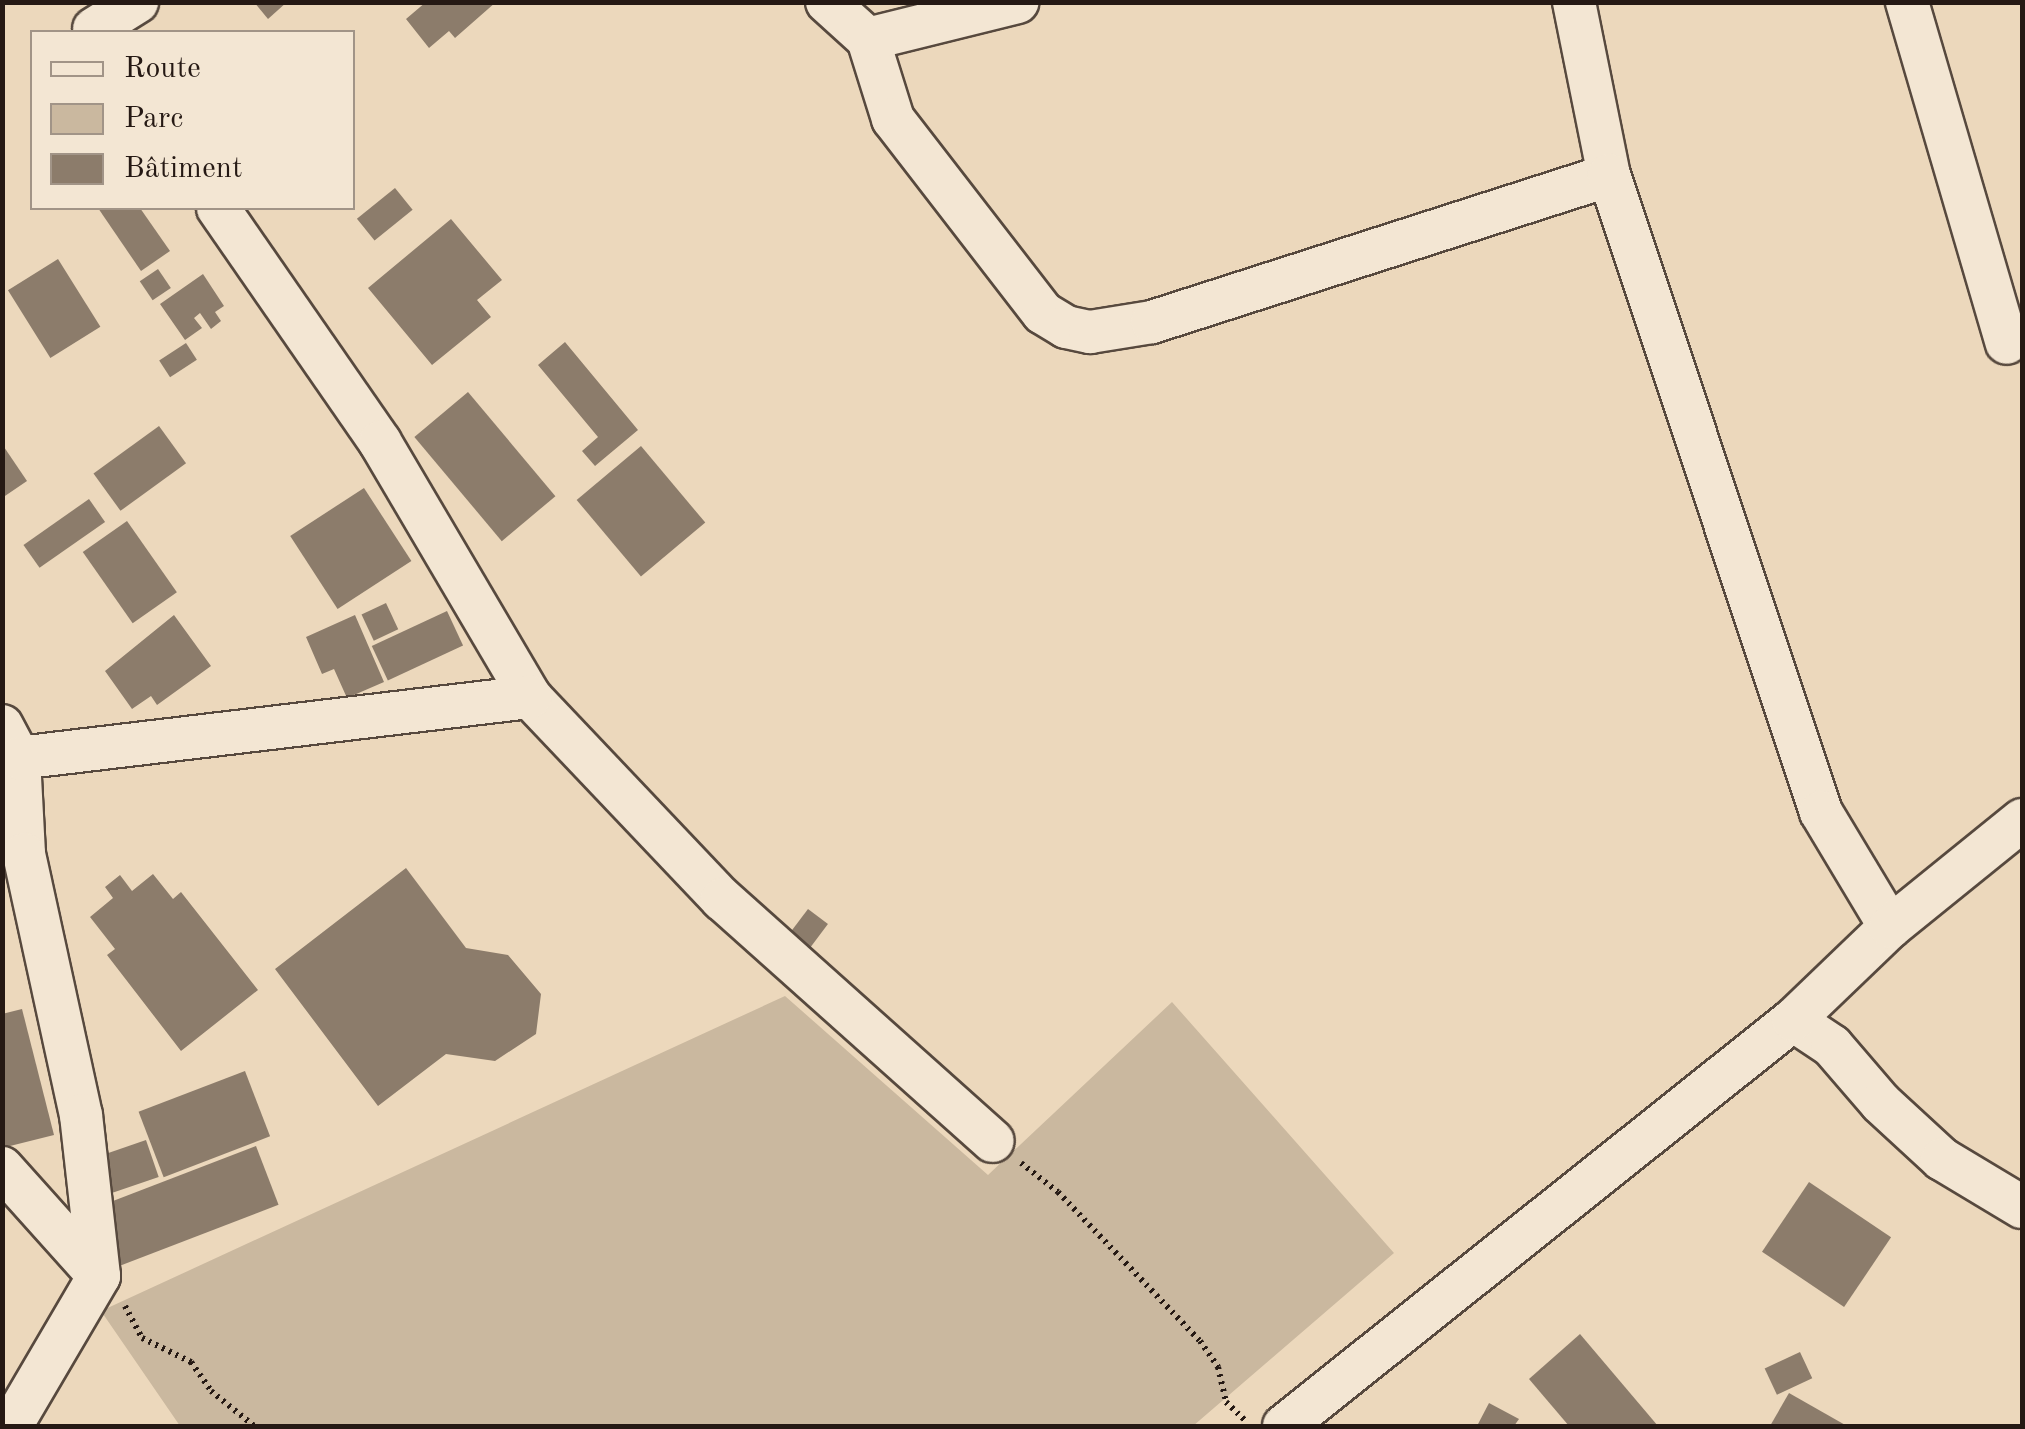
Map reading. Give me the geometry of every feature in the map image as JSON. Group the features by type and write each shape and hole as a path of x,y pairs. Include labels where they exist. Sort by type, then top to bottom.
{"street":[{"path":"88,21 137,2"},
{"path":"826,2 868,39 892,119 1042,313 1090,332 1152,322 1609,175"},
{"path":"868,39 1016,2"},
{"path":"1574,2 1609,175 1821,812 1890,926"},
{"path":"1907,2 2007,343"},
{"path":"219,210 380,442 530,697 722,899 993,1141"},
{"path":"10,1426 99,1276 82,1115 24,854 11,742 530,697"},
{"path":"1284,1426 1794,1020 1890,926 2022,820"},
{"path":"1794,1020 1832,1046 1880,1103 1942,1159 2022,1207"},
{"path":"2,1168 99,1276"}],"path":[{"path":"993,1141 1058,1192 1200,1341 1218,1367 1226,1402 1252,1426"},
{"path":"99,1276 119,1293 142,1338 191,1362 212,1391 254,1426"}],"green space":[{"path":"785,996 988,1175 1172,1002 1394,1253 1193,1426 180,1426 101,1311"}],"building":[{"path":"254,2 287,2 268,19"},
{"path":"426,2 496,2 455,38 449,31 429,48 406,19"},
{"path":"395,188 413,210 375,241 357,219"},
{"path":"99,210 141,210 170,251 141,271"},
{"path":"451,219 502,280 477,300 491,317 432,365 368,288"},
{"path":"58,259 100,327 50,358 8,290"},
{"path":"158,269 171,288 153,300 140,281"},
{"path":"203,274 224,306 215,312 221,321 211,329 200,313 194,318 202,328 185,340 160,304"},
{"path":"565,342 638,430 595,466 582,451 598,437 538,365"},
{"path":"186,343 197,360 170,377 159,360"},
{"path":"468,392 555,496 502,541 414,437"},
{"path":"159,426 186,463 121,511 93,474"},
{"path":"2,444 27,481 2,498"},
{"path":"641,446 705,523 641,577 577,500"},
{"path":"364,488 411,561 338,609 290,536"},
{"path":"89,499 105,522 40,568 23,545"},
{"path":"127,521 177,592 133,623 83,552"},
{"path":"386,603 398,629 374,641 362,614"},
{"path":"447,611 463,645 388,681 372,646"},
{"path":"174,615 211,666 157,705 151,696 132,709 105,671"},
{"path":"355,615 384,682 347,698 334,669 322,674 306,637"},
{"path":"406,868 466,948 508,955 541,994 536,1034 495,1061 446,1054 378,1106 275,969"},
{"path":"153,874 173,899 181,892 258,990 181,1051 107,955 115,949 90,917 113,898 105,887 120,875 132,891"},
{"path":"808,909 828,924 805,954 785,939"},
{"path":"22,1009 54,1135 2,1148 2,1014"},
{"path":"245,1071 270,1136 164,1177 139,1112"},
{"path":"146,1140 159,1177 100,1197 87,1160"},
{"path":"256,1146 279,1205 118,1266 95,1208"},
{"path":"1809,1182 1891,1237 1844,1307 1762,1252"},
{"path":"1580,1334 1658,1426 1569,1426 1529,1379"},
{"path":"1800,1352 1812,1378 1777,1395 1765,1368"},
{"path":"1789,1393 1847,1426 1770,1426"},
{"path":"1489,1403 1519,1419 1514,1426 1477,1426"}]}
